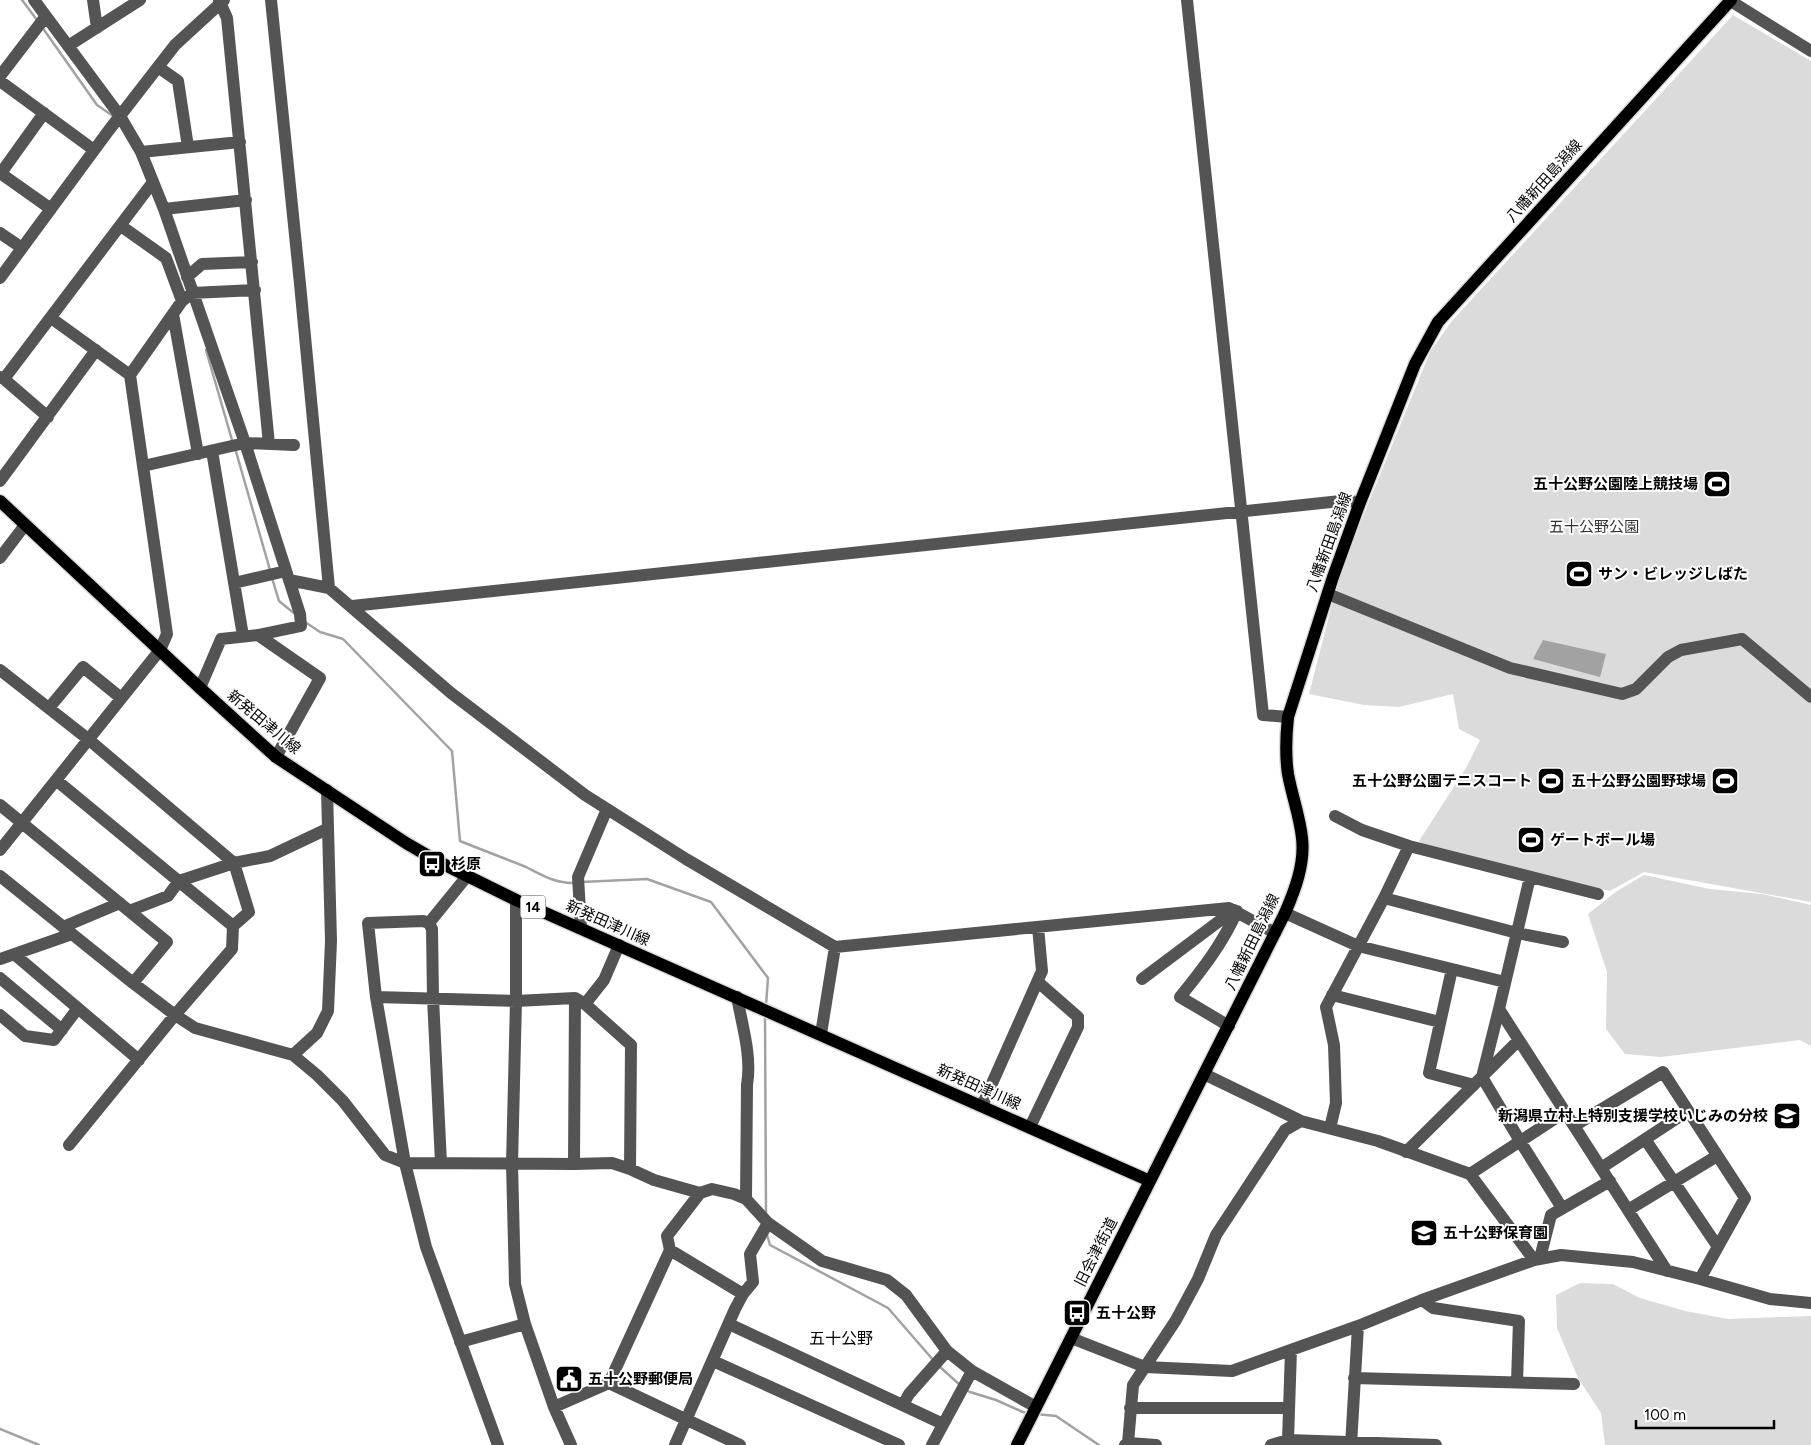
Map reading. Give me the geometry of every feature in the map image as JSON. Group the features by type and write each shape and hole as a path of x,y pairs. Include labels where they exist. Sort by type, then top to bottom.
{"main road":[{"name":"八幡新田島潟線","path":"1150,1181 1286,913 1296,888 1302,857 1302,838 1288,774 1286,754 1288,717 1359,505 1415,364 1438,322 1730,0"},
{"name":"新発田津川線","path":"0,501 276,757 406,843 437,861 516,900 1150,1181"},
{"name":"旧会津街道","path":"1017,1445 1150,1181"}],"street":[{"path":"34,0 120,116 141,152 154,182 245,443 301,619 301,626 221,639 200,688"},
{"path":"93,0 97,28"},
{"path":"68,46 140,0"},
{"path":"271,0 329,588"},
{"path":"1187,0 1263,715 1288,717"},
{"path":"1730,0 1811,51"},
{"path":"0,278 94,150 175,45 221,1 227,18 269,444"},
{"path":"0,76 46,16"},
{"path":"158,67 178,81 188,147"},
{"path":"0,81 94,150"},
{"path":"44,113 1,173 51,209"},
{"path":"141,152 240,142"},
{"path":"48,417 2,378 51,318 154,182"},
{"path":"164,209 246,200"},
{"path":"121,226 166,258 182,301"},
{"path":"0,233 22,248"},
{"path":"187,277 202,264 252,262"},
{"path":"0,850 160,650 167,634 130,375 182,301 192,293 255,290"},
{"path":"174,314 198,454"},
{"path":"51,318 130,375"},
{"path":"0,481 96,350"},
{"path":"143,466 212,452 245,443 294,444"},
{"path":"212,452 243,636"},
{"path":"352,606 1350,500 1359,505"},
{"path":"0,558 24,525"},
{"path":"234,583 287,576 329,588 451,693 585,795 686,859 835,947 1229,908 1275,932"},
{"path":"1328,594 1510,668 1622,694 1636,690 1668,658 1681,650 1742,639 1811,698"},
{"path":"258,634 320,678 276,757"},
{"path":"49,708 83,667 121,698"},
{"path":"0,670 88,739 234,862 250,912 233,926 232,949 175,1015 69,1145"},
{"path":"56,780 233,926"},
{"path":"293,1055 317,1033 328,1011 331,941 327,790"},
{"path":"0,805 167,942 133,983"},
{"path":"581,928 578,877 607,809"},
{"path":"1335,816 1362,830 1409,846 1598,894"},
{"path":"0,959 125,907 168,896 179,881 234,862 270,856 327,829"},
{"path":"1330,1128 1336,1103 1334,1045 1326,1007 1384,898 1409,846"},
{"path":"429,923 468,875"},
{"path":"0,876 133,983 195,1028 293,1055 317,1075 343,1101 384,1155 405,1163 612,1163 654,1180 700,1192 712,1189 746,1198 768,1222 822,1261 887,1280 906,1295 947,1351 972,1372 1036,1407"},
{"path":"1478,1081 1506,982 1530,877"},
{"path":"1384,898 1517,933 1563,942"},
{"path":"516,900 516,1001 512,1164 515,1284 525,1324 554,1407 571,1445"},
{"path":"1142,980 1236,910"},
{"path":"1229,1026 1180,997 1208,962 1230,927 1236,910"},
{"path":"1286,913 1358,946 1506,982"},
{"path":"441,1164 433,998 432,929 429,923 423,921 368,923 376,997 405,1163 426,1247 498,1445"},
{"path":"982,1106 1042,971 1038,927"},
{"path":"574,1164 580,1001 604,980 619,945"},
{"path":"821,1034 835,947"},
{"path":"14,954 139,1060"},
{"path":"1452,969 1429,1073 1478,1081 1520,1141 1562,1208"},
{"path":"0,978 62,1030"},
{"path":"1030,1127 1078,1027 1078,1016 1038,982"},
{"path":"1332,995 1440,1022"},
{"path":"376,997 580,1001 631,1045 630,1169"},
{"path":"736,997 747,1050 749,1072 747,1085 746,1198"},
{"path":"0,1015 25,1036 54,1040 78,1008"},
{"path":"1499,1009 1667,1271"},
{"path":"1406,1152 1519,1040"},
{"path":"1574,1126 1663,1072 1745,1198 1700,1279"},
{"path":"1204,1074 1301,1121 1378,1141 1470,1174 1537,1259"},
{"path":"1601,1168 1688,1111"},
{"path":"1470,1174 1565,1112"},
{"path":"1156,1445 1126,1444 1133,1385 1176,1320 1198,1280 1216,1235 1285,1130 1301,1121"},
{"path":"1645,1139 1718,1247"},
{"path":"1628,1210 1717,1156"},
{"path":"1537,1259 1551,1215 1610,1181"},
{"path":"554,1407 609,1383 670,1250 667,1236 700,1192"},
{"path":"676,1445 743,1294 753,1282 750,1254 768,1222"},
{"path":"670,1250 743,1294"},
{"path":"1071,1338 1145,1367 1232,1372 1358,1326 1422,1300 1537,1259 1562,1256 1633,1262 1770,1299 1811,1303"},
{"path":"1422,1300 1433,1308 1519,1321 1517,1382"},
{"path":"460,1342 525,1324"},
{"path":"729,1324 943,1424"},
{"path":"1351,1444 1358,1326"},
{"path":"1288,1440 1291,1350"},
{"path":"903,1406 909,1394 947,1351"},
{"path":"713,1361 899,1445"},
{"path":"932,1445 972,1372"},
{"path":"1354,1378 1574,1384"},
{"path":"609,1383 740,1445"},
{"path":"1130,1408 1289,1408"},
{"path":"1271,1445 1288,1440 1351,1444 1436,1445"}],"green space":[{"name":"五十公野公園","path":"1733,15 1811,61 1811,902 1644,872 1610,891 1422,844 1419,841 1466,768 1480,740 1459,729 1453,694 1399,707 1364,705 1309,694 1340,573 1430,352 1451,322"},
{"path":"1644,875 1710,889 1762,894 1811,905 1811,1046 1800,1040 1661,1057 1625,1054 1606,1029 1607,972 1588,914 1617,891"},
{"path":"1580,1283 1613,1284 1640,1298 1685,1311 1728,1319 1811,1316 1811,1445 1605,1445 1601,1413 1578,1378 1557,1328 1556,1295"}],"shaded area":[{"path":"1543,640 1606,654 1600,677 1533,659"}],"waterway":[{"path":"22,0 37,20"},
{"path":"42,27 97,105 113,116"},
{"path":"206,350 232,440"},
{"path":"235,448 270,570"},
{"path":"272,578 279,601 295,614"},
{"path":"305,622 320,632 343,639 452,751 460,841 526,867 548,878 560,882 573,883"},
{"path":"581,882 647,879 711,902 768,978 766,1005"},
{"path":"765,1016 766,1215"},
{"path":"767,1235 770,1245 888,1308 934,1361"},
{"path":"940,1367 960,1385"},
{"path":"966,1390 1028,1413"},
{"path":"1036,1414 1056,1416 1099,1445"},
{"path":"0,1429 39,1445"}],"place":[{"name":"五十公野公園陸上競技場","path":"1717,484"},
{"name":"サン・ビレッジしばた","path":"1579,574"},
{"name":"五十公野公園テニスコート","path":"1551,781"},
{"name":"五十公野公園野球場","path":"1725,781"},
{"name":"ゲートボール場","path":"1531,840"},
{"name":"杉原","path":"432,864"},
{"name":"新潟県立村上特別支援学校いじみの分校","path":"1787,1116"},
{"name":"五十公野保育園","path":"1424,1233"},
{"name":"五十公野","path":"1077,1313"},
{"name":"五十公野郵便局","path":"569,1379"}],"district":[{"name":"五十公野","path":"841,1338"}]}
